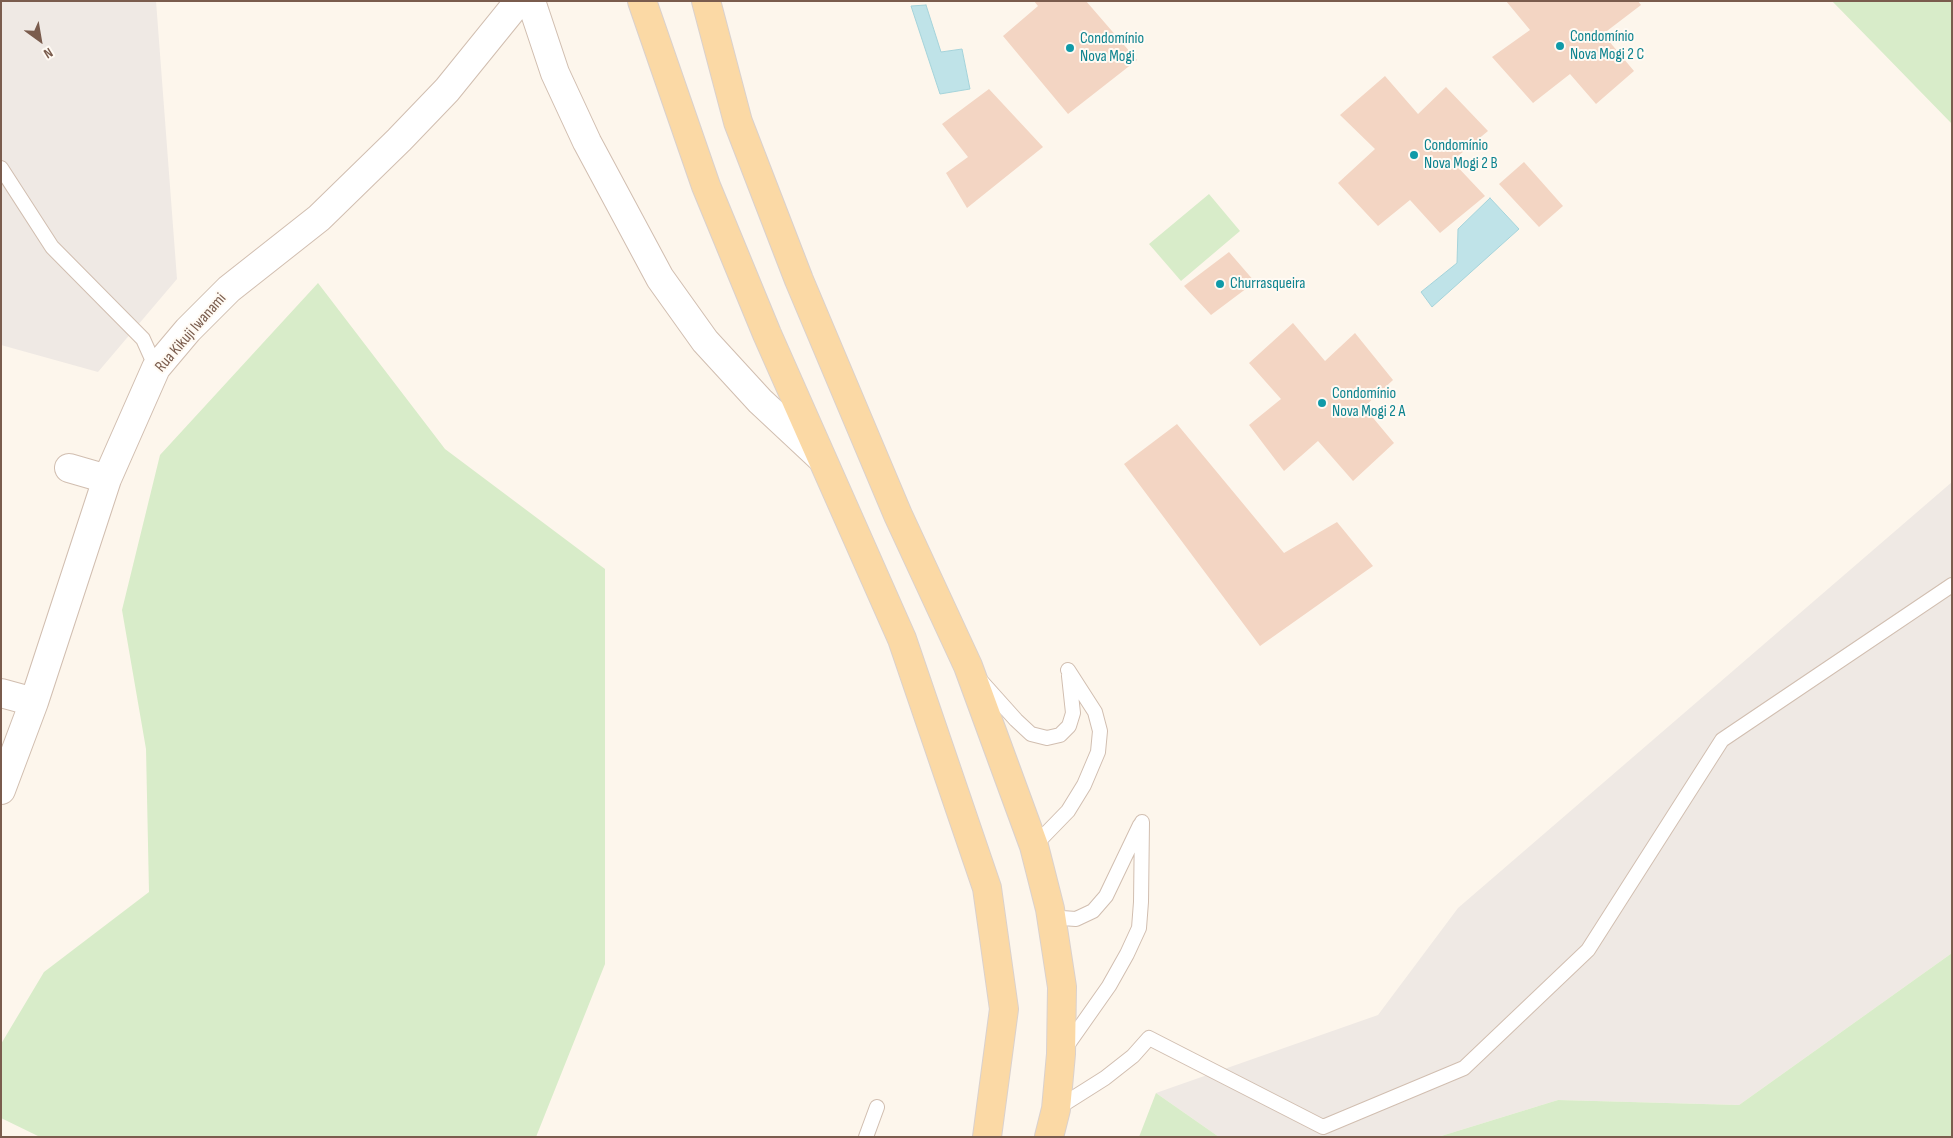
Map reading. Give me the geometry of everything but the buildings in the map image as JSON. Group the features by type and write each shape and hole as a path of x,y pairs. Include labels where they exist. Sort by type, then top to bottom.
{"main road":[{"path":"642,1 706,186 767,334 902,639 987,888 1004,1010 986,1137"},
{"path":"706,1 738,122 799,280 898,515 968,666 1034,846 1050,909 1062,987 1061,1054 1056,1109 1050,1137"}],"street":[{"name":"Rua Kikuji Iwanami","path":"1,790 34,702 107,479 156,368 188,330 229,289 319,218 399,140 447,90 520,1"},
{"path":"531,1 555,73 587,142 660,278 704,341 760,401 821,458"},
{"path":"69,468 107,479"},
{"path":"1,693 34,702"}],"lane":[{"path":"1,168 52,248 143,339 156,368"},
{"path":"1056,1109 1105,1078 1133,1056 1149,1038 1323,1127 1464,1068 1588,950 1722,740 1952,585"},
{"path":"968,666 1031,734 1047,738 1060,735 1069,726 1073,713 1068,670 1095,712 1100,731 1098,752 1084,785 1068,811 1034,846"},
{"path":"1050,909 1062,918 1076,919 1093,911 1106,896 1142,822 1139,928 1109,986 1061,1054"},
{"path":"866,1137 877,1107"}],"shaded area":[{"path":"1,1 156,1 177,279 98,372 1,345"},
{"path":"1952,482 1952,953 1739,1105 1558,1100 1438,1137 1219,1137 1156,1093 1378,1015 1458,908"}],"green space":[{"path":"1832,1 1952,1 1952,124 1877,47"},
{"path":"1209,194 1240,231 1181,281 1149,244"},
{"path":"318,283 445,449 605,569 605,964 536,1137 40,1137 1,1118 1,1044 44,972 149,892 146,749 122,610 160,455"},
{"path":"1952,953 1952,1137 1438,1137 1558,1100 1739,1105"},
{"path":"1156,1093 1219,1137 1139,1137"}],"water":[{"path":"926,5 941,52 962,49 970,89 940,94 911,6"},
{"path":"1490,198 1519,229 1432,307 1421,292 1457,263 1458,229"}],"place":[{"name":"Condomínio Nova Mogi 2 C","path":"1560,46"},
{"name":"Condomínio Nova Mogi","path":"1070,48"},
{"name":"Condomínio Nova Mogi 2 B","path":"1414,155"},
{"name":"Churrasqueira","path":"1220,284"},
{"name":"Condomínio Nova Mogi 2 A","path":"1322,403"}]}
